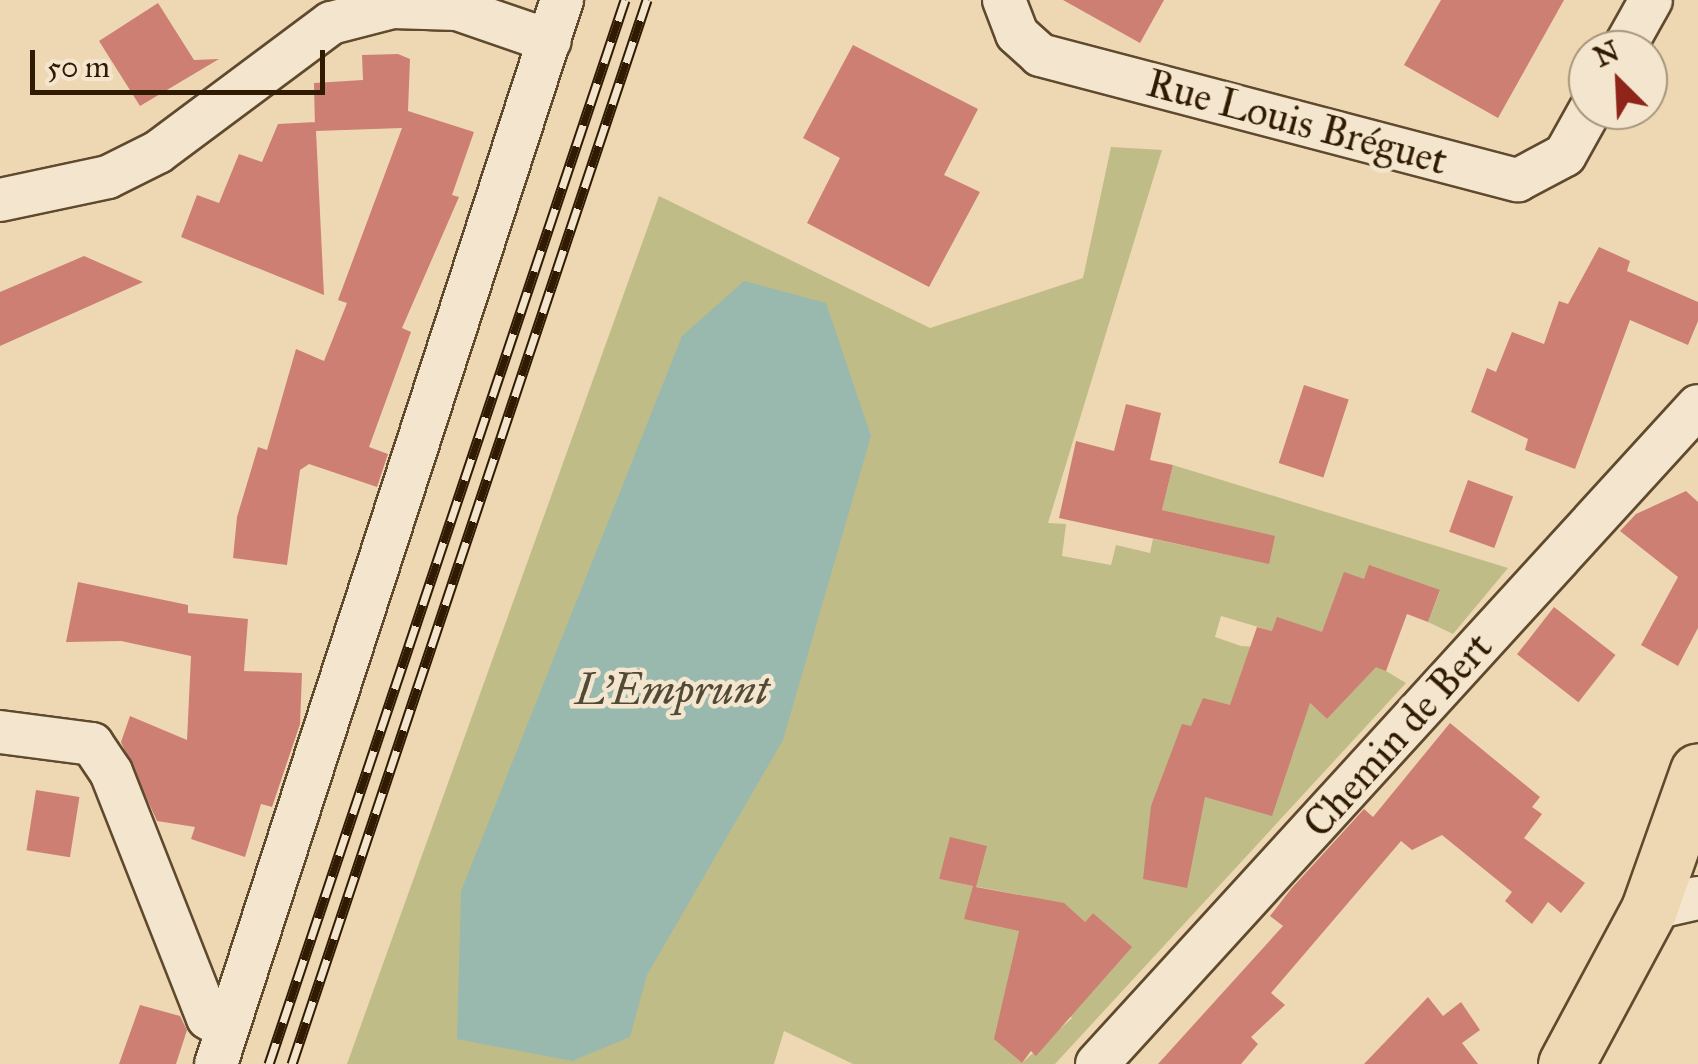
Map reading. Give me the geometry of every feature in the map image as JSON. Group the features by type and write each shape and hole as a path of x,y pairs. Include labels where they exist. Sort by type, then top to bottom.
{"main road":[{"path":"1673,904 1698,771"},
{"path":"1566,1064 1698,862"}],"street":[{"path":"221,1046 562,0"},
{"name":"Rue Louis Bréguet","path":"1004,0 1017,34 1040,55 1518,180 1565,155 1579,130"},
{"path":"1634,30 1651,0"},
{"path":"0,200 108,177 158,152 331,23 392,7 457,9 550,42"},
{"name":"Chemin de Bert","path":"1097,1064 1698,406"},
{"path":"0,732 92,744 111,772 221,1046"}],"shaded area":[{"path":"1111,147 1162,150 1048,523 1066,524 1062,556 1111,565 1116,545 1150,553 1153,539 1257,561 1239,528 1162,510 1173,465 1508,568 1453,634 1428,622 1440,591 1370,566 1386,671 1406,683 1055,1064 853,1064 784,1031 774,1064 347,1064 659,196 930,328 1083,278","holes":["1221,616 1272,631 1259,647 1241,646 1215,637","1365,678 1327,719 1286,681","1203,699 1301,728 1293,754 1199,708","952,838 986,846 973,886 939,879","973,886 1026,896 1085,922 1093,913 1131,947 1025,973 1072,1018 1022,1063 995,1039 1019,931"]}],"water":[{"name":"L'Emprunt","path":"744,281 826,303 871,436 783,740 647,975 630,1037 572,1061 457,1039 461,891 682,336"}],"building":[{"path":"1063,0 1164,0 1140,43"},
{"path":"1441,0 1564,0 1498,118 1404,65"},
{"path":"158,3 194,60 219,59 140,106 99,41"},
{"path":"853,45 978,109 944,175 980,192 929,287 807,223 840,158 803,138"},
{"path":"398,54 410,59 408,111 474,132 452,195 459,197 402,328 411,332 369,447 388,454 377,487 309,464 300,470 287,565 233,558 237,517 258,447 267,450 296,349 324,361 347,303 338,300 402,128 316,131 324,295 181,237 197,195 219,203 239,154 262,162 278,124 315,122 314,83 363,80 362,55"},
{"path":"1599,247 1630,261 1627,271 1698,302 1698,321 1688,345 1630,320 1575,469 1525,450 1528,439 1471,412 1487,368 1496,372 1512,332 1544,344 1559,301 1568,304"},
{"path":"84,256 143,282 0,346 0,292"},
{"path":"1304,385 1349,400 1323,478 1279,463"},
{"path":"1126,404 1161,413 1150,460 1173,465 1162,510 1275,536 1269,564 1059,518 1076,441 1114,451"},
{"path":"1468,480 1513,496 1494,548 1449,532"},
{"path":"1686,491 1698,502 1698,628 1678,666 1641,645 1678,577 1620,531 1636,514"},
{"path":"1369,565 1440,590 1428,622 1407,614 1386,671 1376,667 1327,719 1310,703 1272,816 1205,797 1187,888 1143,879 1151,806 1182,724 1191,726 1203,698 1230,705 1257,627 1272,631 1277,617 1322,632 1344,572 1364,579"},
{"path":"78,582 188,605 188,613 248,619 244,671 302,673 300,724 272,807 261,804 245,857 191,839 195,827 157,821 121,742 130,716 187,740 191,656 121,641 66,642"},
{"path":"1554,607 1615,655 1579,702 1517,654"},
{"path":"1450,723 1540,797 1532,807 1542,814 1524,838 1585,883 1561,913 1548,902 1532,924 1505,901 1512,892 1442,835 1412,850 1401,841 1271,993 1285,1005 1251,1037 1258,1044 1241,1064 1158,1064 1283,926 1270,916 1291,889 1364,809 1373,817"},
{"path":"36,790 79,797 70,857 26,850"},
{"path":"950,837 987,846 976,887 1064,903 1085,922 1093,913 1132,947 1036,1056 1031,1051 1022,1063 994,1039 1019,931 964,919 973,886 939,879"},
{"path":"1428,997 1443,1016 1461,1002 1480,1030 1462,1043 1478,1064 1364,1064"},
{"path":"140,1005 180,1016 187,1030 176,1064 119,1064"}],"railway":[{"path":"269,1064 625,0"},
{"path":"292,1064 647,0"}]}
